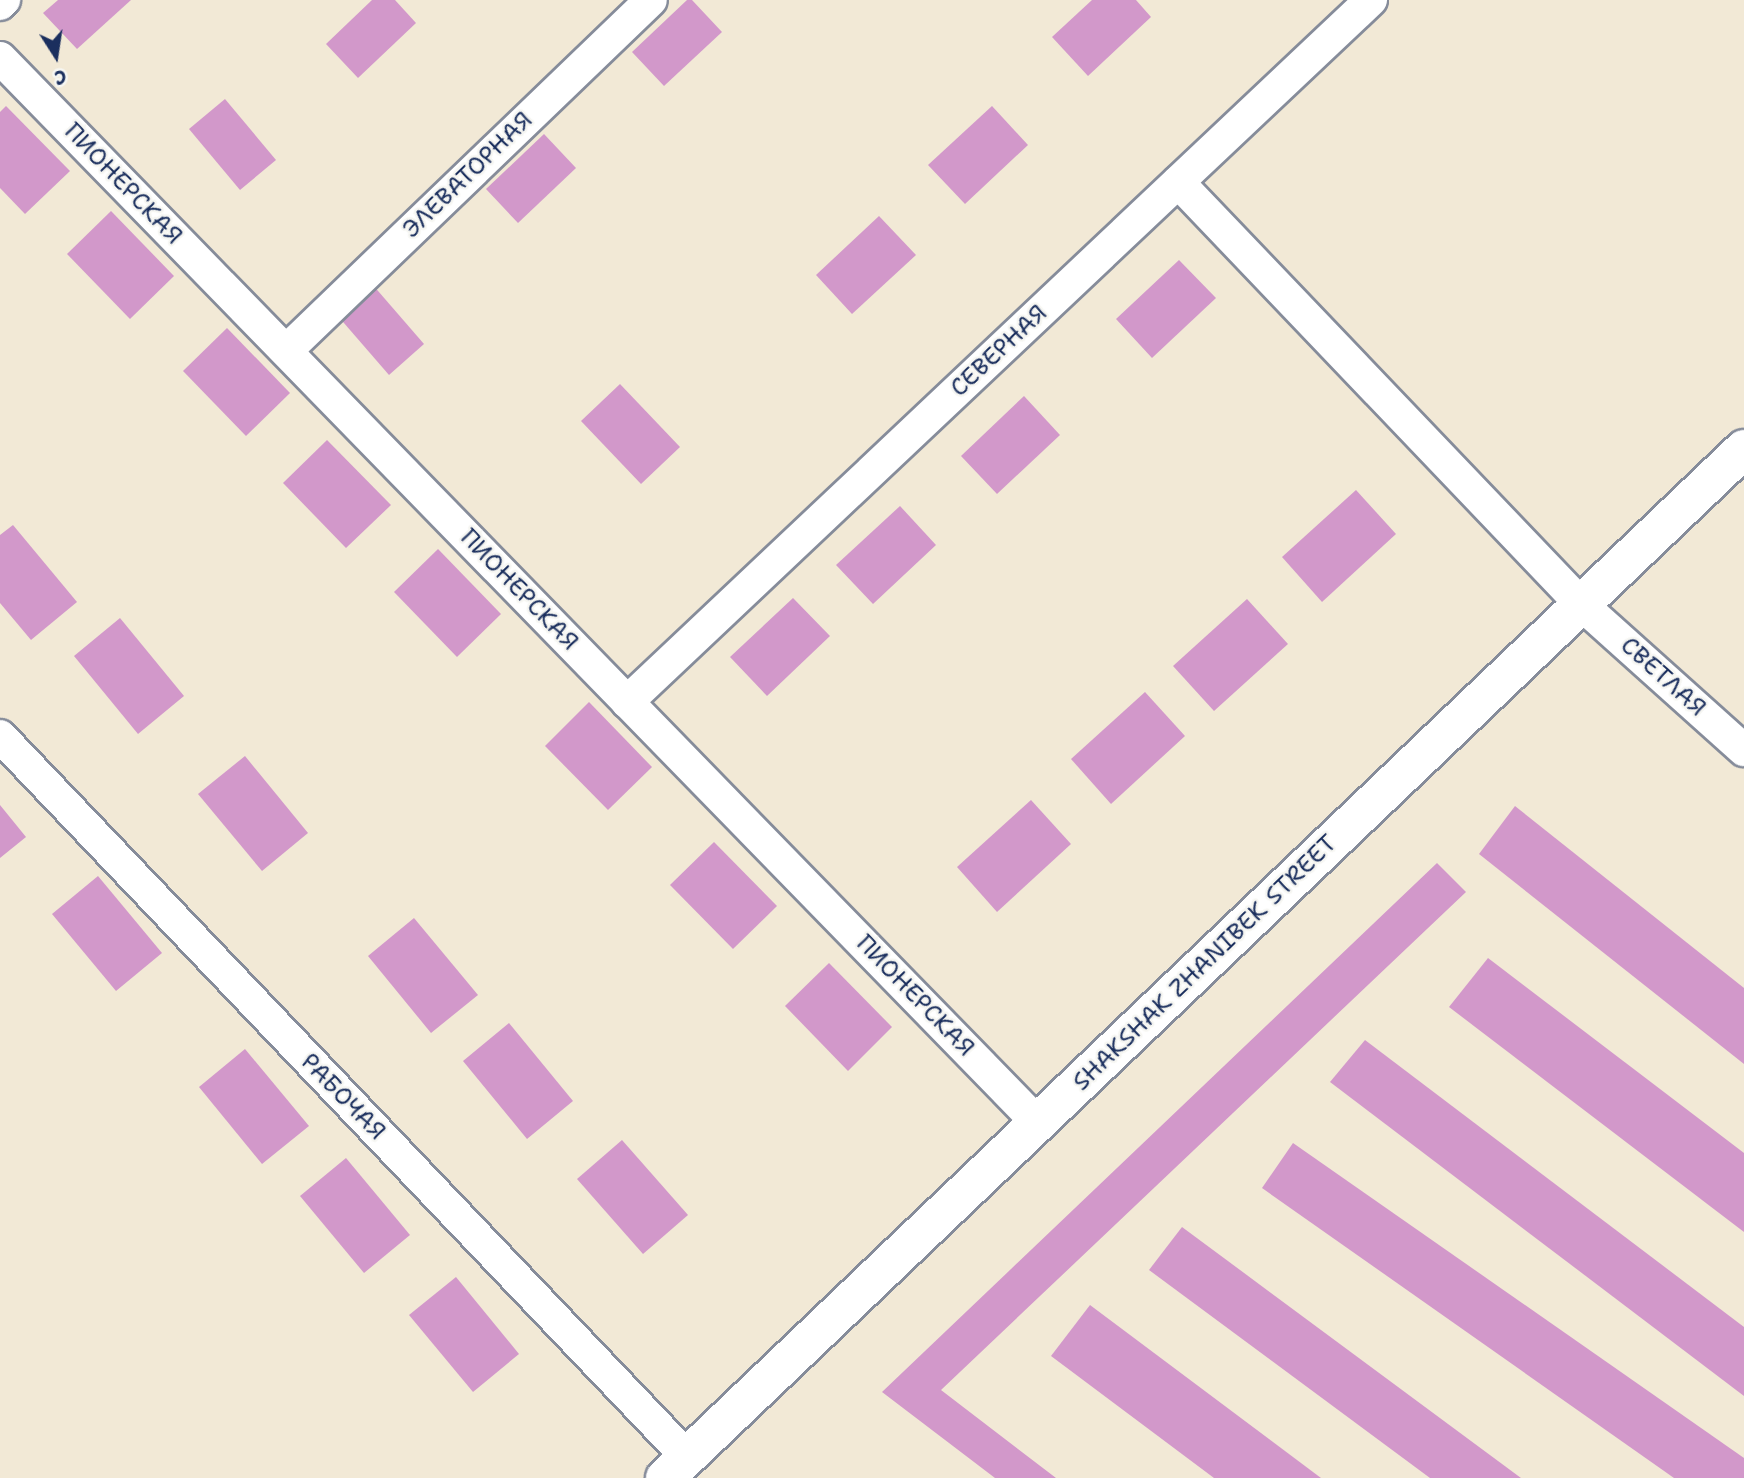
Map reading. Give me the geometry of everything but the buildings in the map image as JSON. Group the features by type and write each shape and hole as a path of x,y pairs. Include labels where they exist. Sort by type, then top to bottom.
{"main road":[{"name":"SHAKSHAK ZHANIBEK STREET","path":"676,1468 1744,449"}],"street":[{"path":"0,4 4,0"},
{"name":"ЭЛЕВАТОРНАЯ","path":"286,351 651,0"},
{"name":"СЕВЕРНАЯ","path":"627,702 1371,0"},
{"name":"ПИОНЕРСКАЯ","path":"0,58 1038,1123"},
{"name":"СВЕТЛАЯ","path":"1178,183 1581,604 1744,750"},
{"name":"РАБОЧАЯ","path":"0,736 676,1468"}]}
